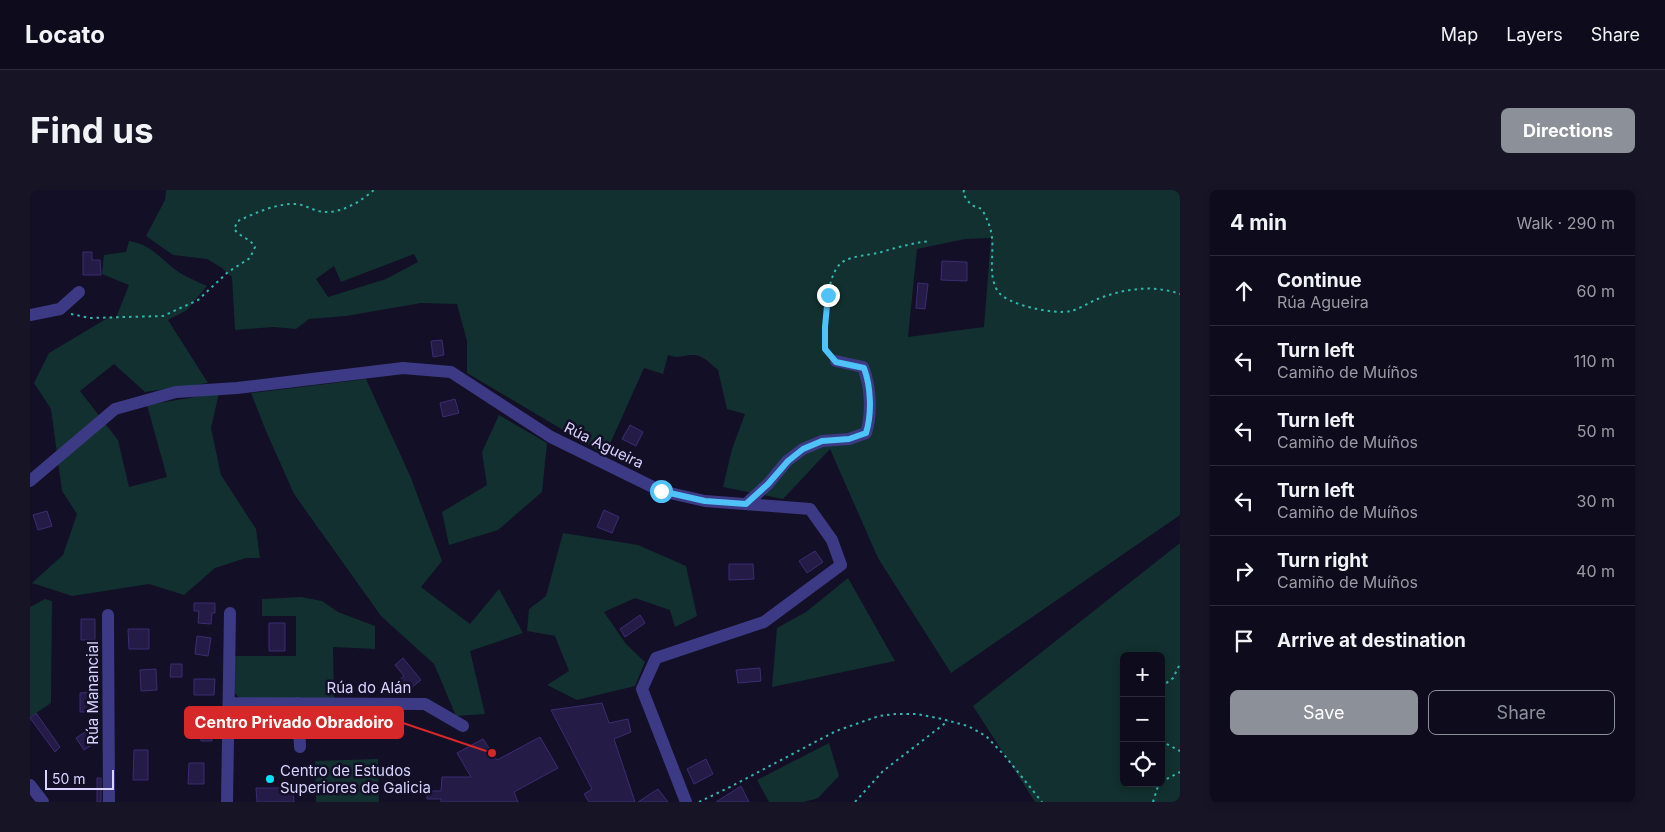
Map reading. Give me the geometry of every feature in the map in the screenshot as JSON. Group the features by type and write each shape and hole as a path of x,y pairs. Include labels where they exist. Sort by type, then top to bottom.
{"street":[{"path":"30,316 60,309 79,292"},
{"path":"746,504 768,484 788,461 803,449 822,441 849,439 866,433 870,420 867,377 864,368 836,362"},
{"name":"Rúa Agueira","path":"30,481 115,409 176,392 238,388 403,368 452,372 551,437 661,491 705,501 810,509 832,540 841,565 764,622 656,658 642,689 686,802"},
{"path":"228,802 230,613"},
{"name":"Rúa Manancial","path":"108,614 109,802"},
{"name":"Rúa do Alán","path":"229,703 425,704 463,726"},
{"path":"298,703 300,747"},
{"path":"30,785 43,802"}],"path":[{"path":"60,309 90,318 163,316 198,300 228,272 250,258 255,247 238,235 234,229 238,221 252,214 282,205 298,204 320,212 338,211 352,205 374,190"},
{"path":"964,190 963,194 970,205 982,209 990,226 992,240 991,275 997,292 1010,301 1046,312 1070,312 1112,294 1143,288 1168,290 1180,294"},
{"path":"836,362 825,349 828,295 833,274 843,262 917,242 930,241"},
{"path":"1165,684 1173,678 1180,664"},
{"path":"698,802 730,787 836,730 879,716 895,714 917,714 948,721 968,726 986,736 1040,801"},
{"path":"855,802 882,771 948,721"},
{"path":"1163,742 1180,751"},
{"path":"1165,780 1180,772"},
{"path":"1153,802 1157,787"}],"green space":[{"path":"166,190 1180,190 1180,515 951,673 878,558 830,449 783,499 723,487 732,449 745,414 727,409 718,370 703,358 696,355 679,357 668,355 663,374 644,368 605,455 467,373 467,341 457,304 421,303 346,316 309,319 296,329 273,327 235,330 232,277 207,259 173,255 146,236 165,200","holes":["991,238 984,327 908,337 917,249 965,239","414,254 418,262 386,279 328,297 316,279 334,266 341,282"]},
{"path":"129,241 145,246 182,274 207,286 187,310 168,320 208,383 145,392 114,364 80,391 118,440 129,487 167,477 147,405 219,393 211,428 221,475 256,529 260,558 246,558 215,568 184,595 149,584 72,596 32,583 63,555 77,514 62,491 51,409 34,383 49,353 111,316 116,318 129,285 102,274 104,255 126,252"},
{"path":"366,379 411,478 442,561 421,587 470,624 499,589 523,633 470,651 485,714 456,716 434,664 381,616 294,494 251,393"},
{"path":"499,415 547,443 542,492 498,530 449,545 442,512 487,485 482,452"},
{"path":"563,533 638,545 686,566 697,616 675,627 670,610 635,598 604,612 626,644 645,662 635,686 577,700 547,685 569,671 555,636 527,631 529,609 546,596"},
{"path":"1180,543 1180,802 1035,802 973,706"},
{"path":"848,578 895,661 772,687 777,628 806,612"},
{"path":"301,597 322,601 338,612 375,626 375,649 333,647 334,700 240,699 235,693 235,656 296,656 296,616 262,616 262,599"},
{"path":"45,599 52,601 51,703 30,717 30,607"},
{"path":"829,743 839,776 818,798 804,802 769,802 757,780"},
{"path":"378,759 379,802 316,802 315,761"}],"building":[{"path":"83,252 92,252 92,260 100,260 101,275 83,275"},
{"path":"942,261 967,262 967,281 941,280"},
{"path":"918,283 928,284 925,309 916,308"},
{"path":"442,340 444,355 433,357 431,341"},
{"path":"455,399 459,413 443,417 440,403"},
{"path":"630,425 643,432 636,446 622,439"},
{"path":"604,510 619,517 612,533 597,527"},
{"path":"47,511 52,526 38,530 33,515"},
{"path":"815,551 823,562 807,573 799,561"},
{"path":"729,564 753,564 754,579 729,580"},
{"path":"194,603 215,603 215,613 212,613 211,624 198,623 199,611 194,611"},
{"path":"640,615 645,623 625,637 620,629"},
{"path":"81,619 95,619 95,640 81,640"},
{"path":"269,623 285,623 285,651 269,651"},
{"path":"128,629 149,629 149,649 129,649"},
{"path":"197,636 211,638 208,656 195,654"},
{"path":"403,658 421,680 408,690 399,680 404,676 395,665"},
{"path":"171,664 182,664 182,677 170,677"},
{"path":"760,668 761,681 738,683 736,670"},
{"path":"156,669 157,690 141,691 140,670"},
{"path":"194,679 215,679 214,695 194,695"},
{"path":"92,692 92,712 80,712 80,693"},
{"path":"602,703 609,723 628,719 631,732 614,739 635,802 589,802 584,794 592,789 551,710"},
{"path":"36,713 60,747 55,752 30,718"},
{"path":"211,728 212,741 201,741 200,729"},
{"path":"90,729 98,741 84,750 76,738"},
{"path":"540,737 558,768 514,792 518,802 441,802 441,799 427,799 427,791 441,791 442,777 471,777 457,753 483,739 497,760"},
{"path":"134,750 148,750 148,780 133,780"},
{"path":"706,759 713,774 694,784 687,769"},
{"path":"189,763 204,763 204,784 188,784"},
{"path":"97,778 101,778 101,802 97,802"},
{"path":"741,786 749,802 716,802"},
{"path":"256,788 293,788 294,802 257,802"},
{"path":"658,789 668,802 638,802"}],"place":[{"name":"Centro Privado Obradoiro","path":"492,753"},
{"name":"Centro de Estudos Superiores de Galicia","path":"270,779"}],"route":[{"path":"661,491 705,501 746,504 768,484 788,461 803,449 822,441 849,439 866,433 870,420 867,377 864,368 853,364 836,362 825,349 828,295"}]}
